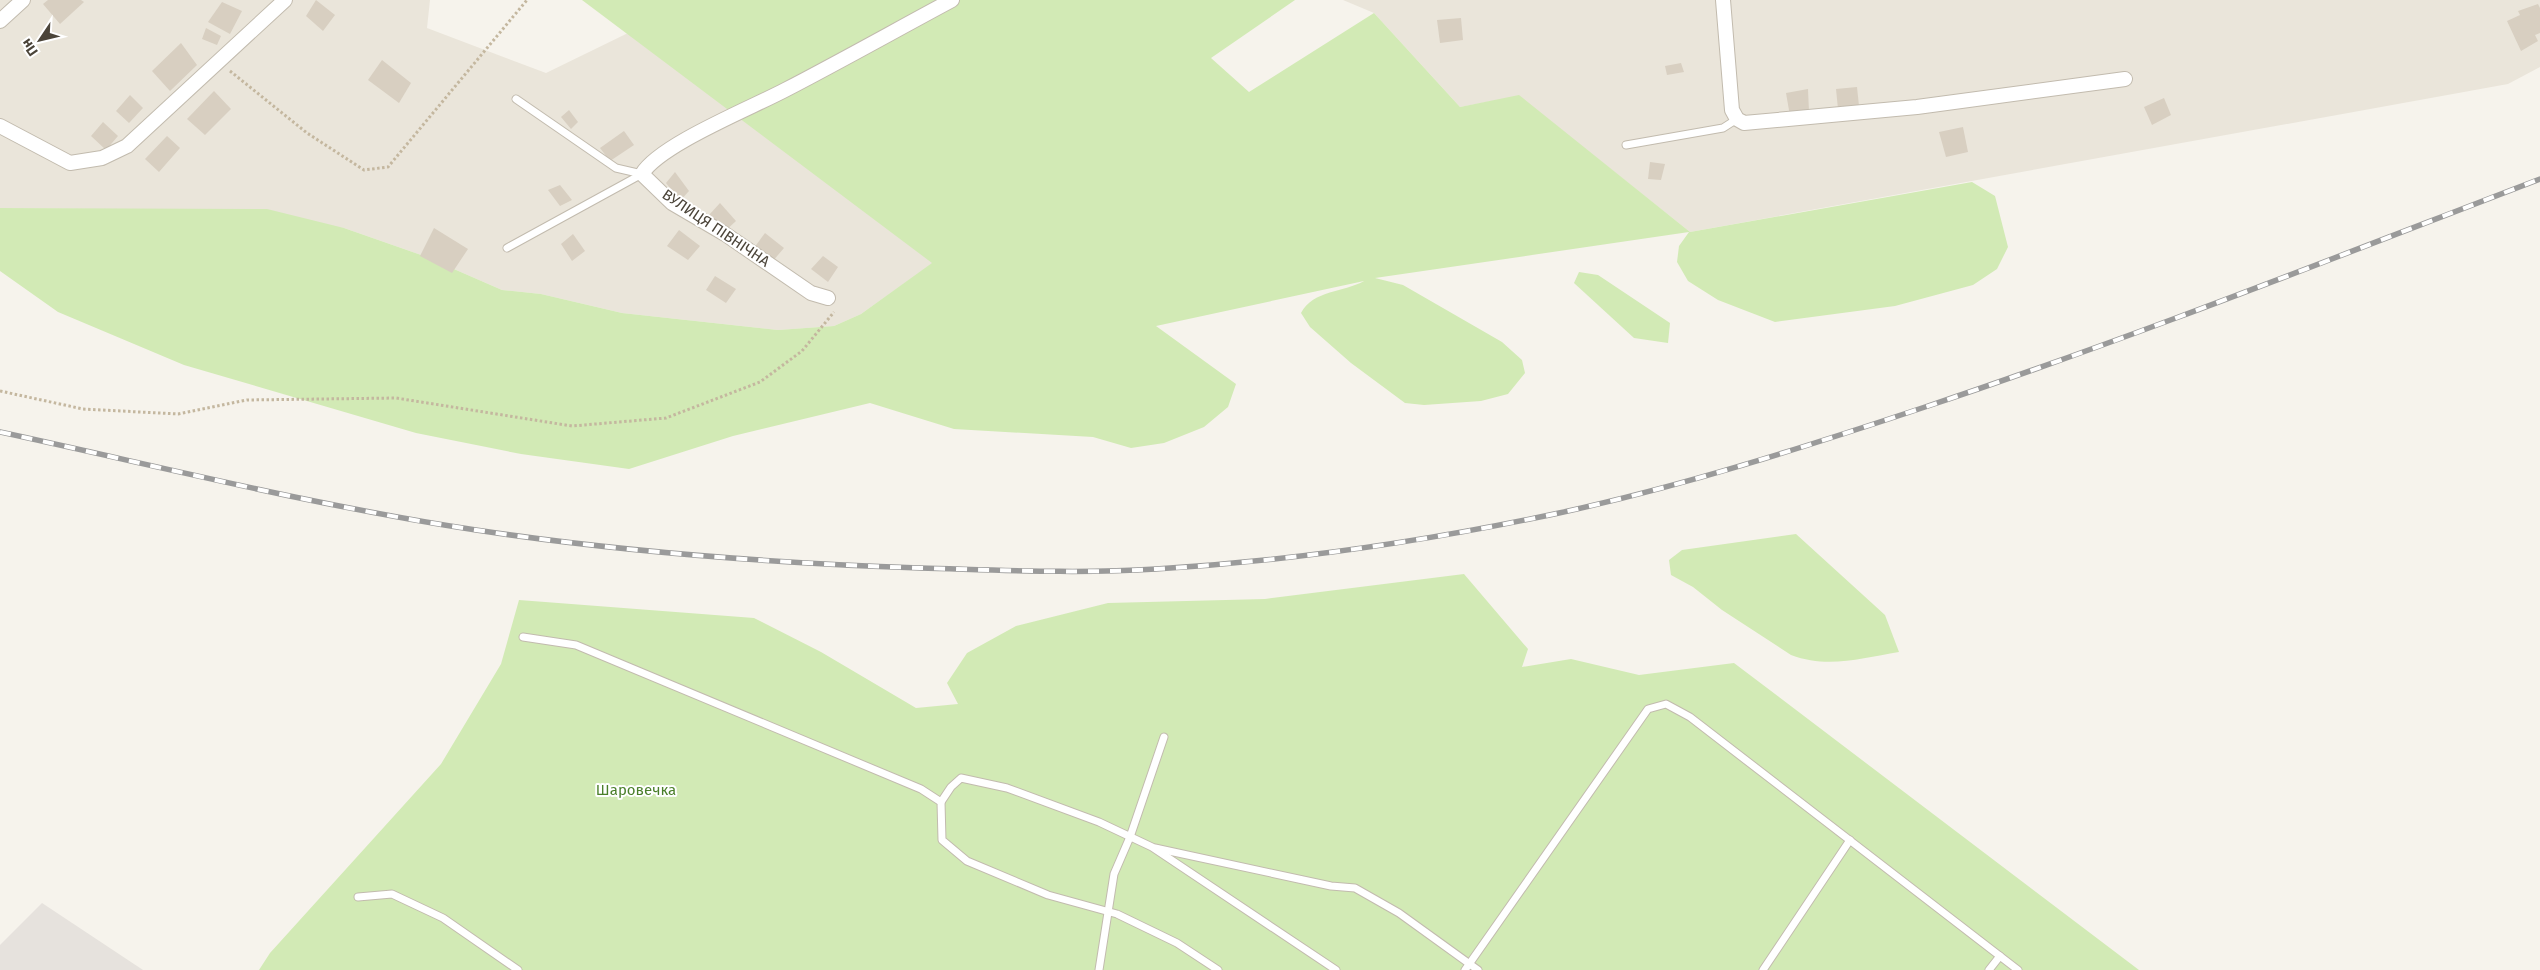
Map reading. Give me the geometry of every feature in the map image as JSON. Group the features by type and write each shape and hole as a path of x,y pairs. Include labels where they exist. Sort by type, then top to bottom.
{"street":[{"path":"0,21 23,0"},
{"path":"0,126 70,163 102,158 127,146 285,0"},
{"path":"642,174 647,166 657,157 673,148 952,0"},
{"path":"1723,0 1732,110 1738,119 1744,123 1917,107 2125,79"},
{"name":"ВУЛИЦЯ ПІВНІЧНА","path":"642,174 672,203 725,234 811,293 828,298"}],"lane":[{"path":"516,99 616,168 642,174"},
{"path":"1626,145 1723,128 1738,119"},
{"path":"507,248 642,174"},
{"path":"523,637 576,645 921,789 941,802"},
{"path":"1468,967 1648,709 1666,704 1690,717 2018,970"},
{"path":"1099,970 1106,911 1114,874 1130,837 1164,737"},
{"path":"1218,970 1177,943 1106,911 1048,895 967,861 942,840 941,802 951,787 961,778 1007,788 1099,822 1152,847 1336,970"},
{"path":"1763,970 1850,840"},
{"path":"1152,847 1331,886 1355,888 1399,914 1468,967 1478,970"},
{"path":"358,897 392,894 443,918 518,970"},
{"path":"1989,970 2000,956"}],"path":[{"path":"218,61 307,133 364,170 388,167 527,0"},
{"path":"0,391 83,409 178,414 247,400 396,398 572,426 666,418 760,382 802,351 837,308 828,298"}],"shaded area":[{"path":"0,0 430,0 427,28 546,73 628,33 933,263 861,314 834,326 778,330 622,313 541,294 502,290 424,256 344,228 98,209 0,208"},
{"path":"1343,0 2540,0 2540,67 2508,84 1690,232 1519,96 1460,107 1374,13"},
{"path":"42,903 143,970 0,970 0,945"}],"green space":[{"path":"582,0 1295,0 1211,58 1249,92 1374,13 1460,107 1519,95 1690,232 1972,182 1995,196 2008,247 1997,269 1973,285 1895,306 1775,322 1718,300 1688,281 1677,262 1679,246 1689,232 1375,278 1403,285 1502,342 1522,360 1525,373 1508,394 1481,401 1424,405 1405,403 1351,363 1310,327 1301,313 1306,305 1313,300 1330,292 1364,281 1156,326 1236,384 1228,407 1204,427 1164,443 1131,448 1093,437 954,429 870,403 733,436 629,469 521,454 416,433 184,365 58,312 0,271 0,208 267,209 344,228 424,256 502,290 541,294 622,313 778,330 834,326 861,314 932,263"},
{"path":"1579,272 1598,275 1670,323 1668,343 1634,338 1574,283"},
{"path":"1796,534 1885,615 1899,652 1832,662 1805,659 1791,655 1722,610 1693,587 1671,575 1669,560 1682,550"},
{"name":"Шаровечка","path":"1464,574 1528,649 1522,667 1571,659 1639,675 1734,663 2139,970 259,970 270,953 441,764 501,664 519,600 754,618 821,652 916,708 958,704 947,683 967,653 1016,626 1108,603 1265,599"}],"building":[{"path":"48,0 81,0 84,2 60,24 43,4"},
{"path":"316,0 335,15 323,31 306,16"},
{"path":"222,2 242,11 230,34 208,22"},
{"path":"2538,4 2540,8 2540,33 2535,35 2538,41 2521,51 2507,21 2520,15 2518,11"},
{"path":"1461,18 1463,40 1440,43 1437,20"},
{"path":"206,28 221,36 217,45 202,39"},
{"path":"181,43 197,65 170,91 152,71"},
{"path":"382,60 411,83 399,103 368,80"},
{"path":"1681,63 1684,72 1667,75 1665,66"},
{"path":"1857,87 1859,106 1838,109 1836,89"},
{"path":"1808,89 1809,112 1790,116 1786,93"},
{"path":"214,91 231,109 205,135 187,119"},
{"path":"130,95 143,108 129,123 116,111"},
{"path":"2164,98 2171,115 2152,125 2144,107"},
{"path":"569,110 578,122 571,129 561,117"},
{"path":"103,122 118,136 106,150 91,136"},
{"path":"1963,127 1968,152 1946,157 1939,132"},
{"path":"624,131 634,145 610,161 600,148"},
{"path":"167,136 180,148 159,172 145,159"},
{"path":"1650,162 1665,164 1661,180 1648,179"},
{"path":"675,172 689,191 680,201 666,183"},
{"path":"560,185 572,200 560,206 548,190"},
{"path":"720,203 736,221 724,232 709,215"},
{"path":"434,228 468,249 452,273 420,256"},
{"path":"679,230 700,246 688,260 667,246"},
{"path":"765,233 784,248 772,262 754,248"},
{"path":"573,234 585,251 572,261 561,244"},
{"path":"823,256 838,267 828,282 811,269"},
{"path":"715,276 736,289 726,303 706,290"}],"railway":[{"path":"0,432 237,485 356,509 476,530 586,545 808,563 1038,571 1127,570 1257,561 1409,541 1509,523 1652,491 1744,465 1835,437 2080,353 2540,179"}]}
